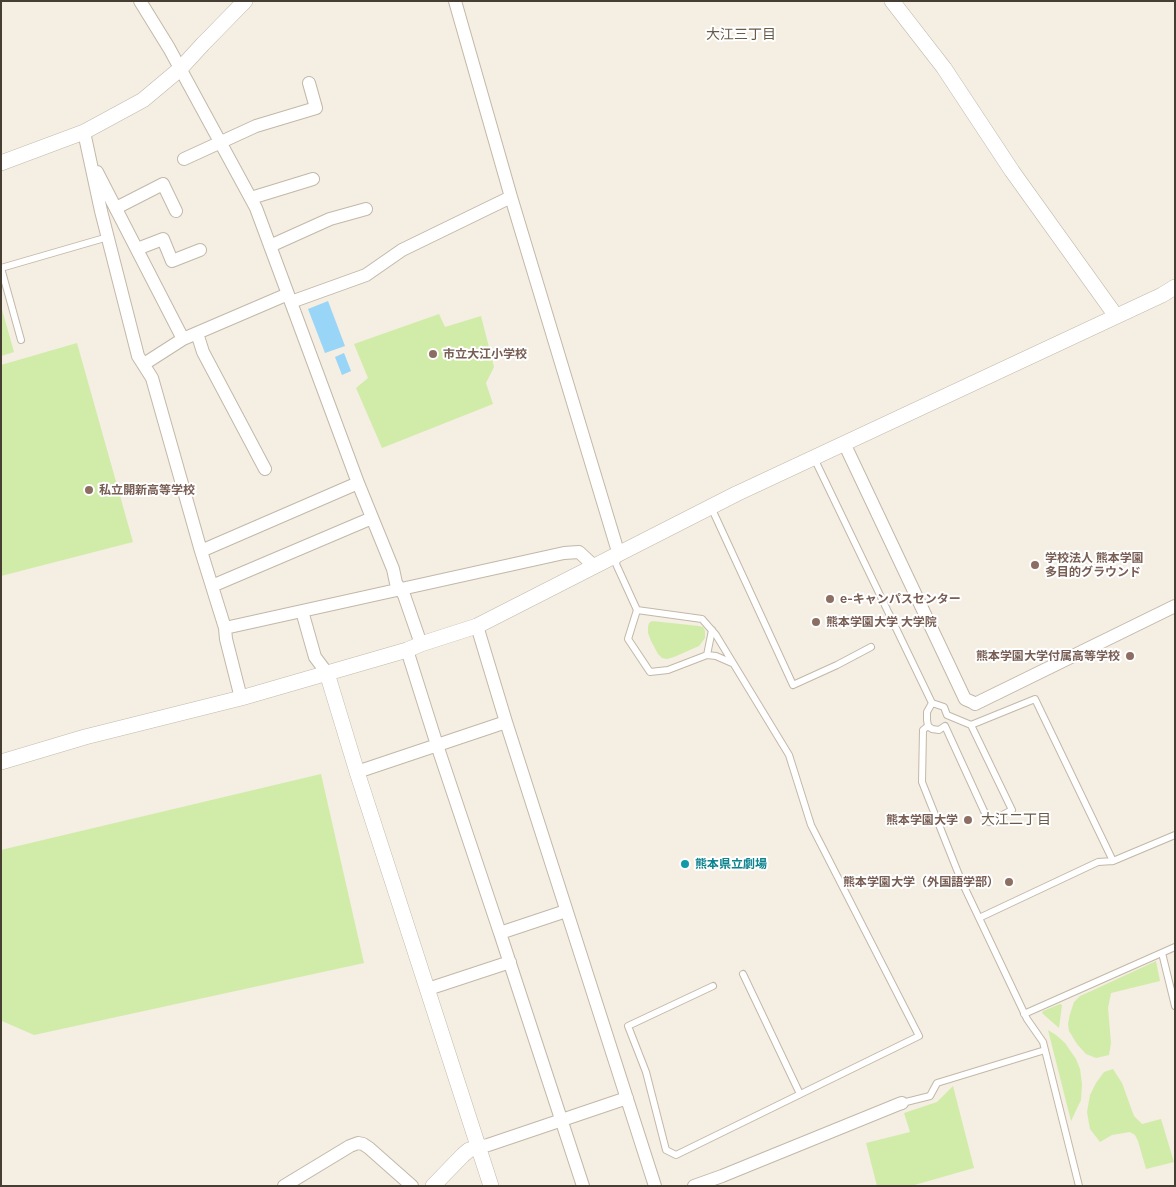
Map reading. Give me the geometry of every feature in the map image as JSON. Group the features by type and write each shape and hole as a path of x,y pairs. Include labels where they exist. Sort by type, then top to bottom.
{"street":[{"path":"140,1 180,69 256,208 358,483 393,569 396,583 404,595 421,644"},
{"path":"2,161 84,132 143,100 180,69 245,1"},
{"path":"455,1 511,197 619,555"},
{"path":"892,1 944,68 1012,171 1116,316"},
{"path":"184,160 256,126 316,108 309,83"},
{"path":"84,132 101,211 138,356 152,378 225,628 241,698"},
{"path":"90,157 183,339"},
{"path":"251,198 313,179"},
{"path":"116,208 163,184 176,211"},
{"path":"144,364 183,339 197,333 289,298 366,276 402,250 511,197"},
{"path":"270,246 330,219 366,209"},
{"path":"137,249 163,239 172,261 200,250"},
{"path":"1,762 85,737 241,698 407,650 478,626 711,507 1162,295 1175,287"},
{"path":"197,333 203,352 265,469"},
{"path":"844,443 965,699 975,704 1175,606"},
{"path":"201,551 358,483"},
{"path":"212,586 372,518"},
{"path":"225,628 564,553 579,552 594,566"},
{"path":"302,611 315,657 327,673 357,772 491,1186"},
{"path":"478,626 506,722 655,1186"},
{"path":"407,650 583,1186"},
{"path":"357,772 506,722"},
{"path":"500,933 566,911"},
{"path":"428,989 510,962"},
{"path":"433,1186 469,1150 627,1098"},
{"path":"694,1186 724,1181 902,1103"},
{"path":"284,1186 358,1143 369,1148 412,1186"}],"lane":[{"path":"21,340 1,268 108,237"},
{"path":"814,457 932,703 944,707 947,715 945,726 989,822 1012,810 972,725 947,715"},
{"path":"711,507 794,685 871,647"},
{"path":"619,555 616,564 637,610 628,639 650,672 668,670 707,655 716,656 733,664"},
{"path":"637,610 702,619 716,635 790,755 811,825 919,1036 676,1155 666,1150 646,1072 628,1026 713,986"},
{"path":"707,655 712,630"},
{"path":"972,725 1035,699 1113,861"},
{"path":"932,703 927,712 928,726 939,730 945,726"},
{"path":"928,726 923,730 922,782 961,880 1024,1014 1043,1042 1079,1186"},
{"path":"979,918 1098,862 1113,861 1175,835"},
{"path":"1024,1014 1175,947"},
{"path":"1162,953 1175,1006"},
{"path":"744,974 800,1094"},
{"path":"902,1103 930,1096 937,1083 1045,1050"}],"green space":[{"path":"1,306 14,352 1,356"},
{"path":"439,314 445,327 481,316 494,367 486,383 493,404 382,448 356,388 368,378 354,344"},
{"path":"77,343 133,542 1,576 1,365"},
{"path":"652,621 703,627 705,638 699,646 674,657 662,658 658,654 648,633 649,623"},
{"path":"321,774 364,963 34,1035 2,1021 1,850"},
{"path":"1156,961 1160,981 1111,993 1108,1008 1111,1043 1109,1055 1096,1058 1086,1054 1069,1031 1068,1024 1074,1002 1080,996"},
{"path":"1060,1004 1062,1005 1059,1028 1042,1013"},
{"path":"1048,1030 1065,1043 1076,1059 1080,1069 1082,1084 1081,1100 1071,1121"},
{"path":"1113,1069 1122,1083 1134,1116 1142,1124 1161,1119 1174,1162 1146,1169 1135,1135 1130,1132 1112,1135 1100,1142 1090,1129 1087,1112 1090,1095 1104,1072"},
{"path":"953,1086 974,1168 911,1186 877,1186 866,1143 910,1132 904,1113 937,1102"}],"water":[{"path":"328,301 345,346 325,353 308,309"},
{"path":"344,353 351,371 342,375 335,357"}],"place":[{"name":"市立大江小学校","path":"433,354"},
{"name":"私立開新高等学校","path":"89,490"},
{"name":"学校法人 熊本学園 多目的グラウンド","path":"1035,565"},
{"name":"e-キャンパスセンター","path":"830,599"},
{"name":"熊本学園大学 大学院","path":"816,622"},
{"name":"熊本学園大学付属高等学校","path":"1130,656"},
{"name":"熊本学園大学","path":"968,820"},
{"name":"熊本県立劇場","path":"685,864"},
{"name":"熊本学園大学（外国語学部）","path":"1009,882"}],"district":[{"name":"大江三丁目","path":"741,35"},
{"name":"大江二丁目","path":"1016,820"}]}
